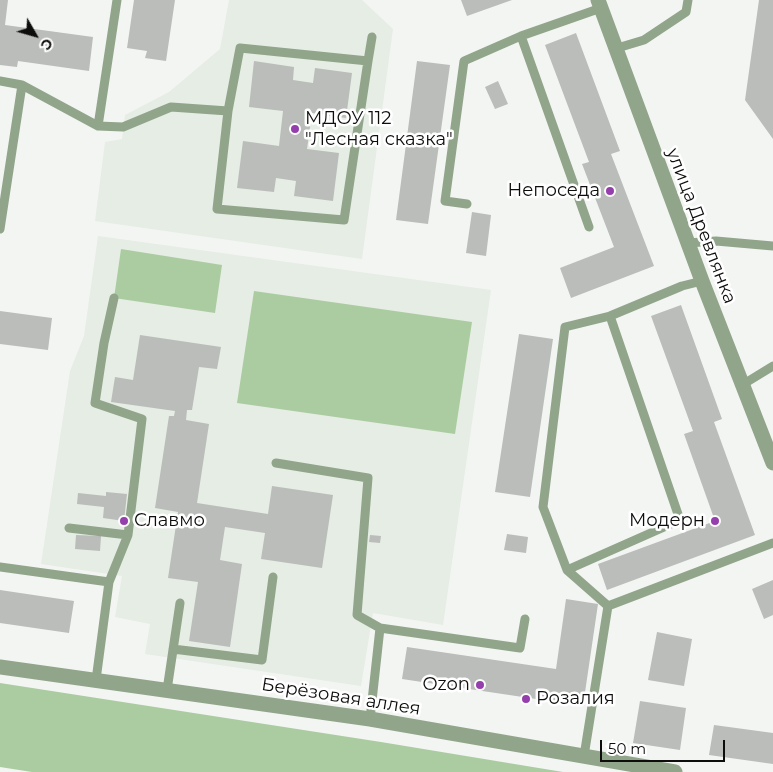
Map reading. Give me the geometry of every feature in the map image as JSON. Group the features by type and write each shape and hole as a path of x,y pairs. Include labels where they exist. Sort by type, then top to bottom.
{"street":[{"name":"улица Древлянка","path":"600,4 614,49 773,463"},
{"name":"Берёзовая аллея","path":"0,667 370,719 675,772"}],"lane":[{"path":"98,126 117,0"},
{"path":"614,49 644,40 686,12 688,0"},
{"path":"467,204 445,200 464,60 600,4"},
{"path":"521,36 589,227"},
{"path":"368,61 240,48 228,111 217,209 344,220 372,37"},
{"path":"0,81 22,85 98,126 123,127 171,107 228,111"},
{"path":"0,229 22,85"},
{"path":"688,243 716,241 773,246"},
{"path":"608,606 567,570 543,507 565,327 610,316 682,286 702,281"},
{"path":"96,680 109,582 128,535 142,419 95,403 104,343 114,298"},
{"path":"567,570 680,520 610,316"},
{"path":"742,385 773,366"},
{"path":"276,463 368,478 357,615 380,628 520,648 526,619"},
{"path":"69,528 128,535"},
{"path":"608,606 773,543"},
{"path":"0,567 109,582"},
{"path":"173,649 262,660 273,577"},
{"path":"167,690 180,603"},
{"path":"584,756 608,606"},
{"path":"370,719 380,628"}],"shaded area":[{"path":"229,0 362,0 393,29 362,259 95,221 105,142 122,139 125,115 169,92 220,49"},
{"path":"98,236 491,290 443,625 373,613 361,686 145,654 150,624 115,617 122,576 41,564 70,371 84,336"}],"green space":[{"path":"121,249 222,265 215,313 114,298"},
{"path":"254,291 472,322 455,434 237,403"},
{"path":"0,683 563,772 32,772 0,767"}],"building":[{"path":"0,0 8,0 5,25 93,37 89,71 18,61 17,67 0,65"},
{"path":"134,0 175,0 166,61 145,58 147,51 127,48"},
{"path":"461,0 512,0 467,16"},
{"path":"759,0 773,0 773,139 745,100"},
{"path":"576,33 620,151 611,154 654,266 571,298 560,268 614,247 582,164 589,162 545,45"},
{"name":"МДОУ 112 \"Лесная сказка\"","path":"254,61 294,67 293,80 313,83 315,68 352,73 346,118 312,113 307,149 339,153 333,201 294,196 296,181 276,178 274,192 237,188 243,141 279,146 283,111 249,107"},
{"path":"417,61 450,65 428,224 396,220"},
{"path":"498,81 508,104 495,109 485,87"},
{"path":"472,212 491,215 486,256 466,253"},
{"path":"681,305 722,419 714,422 755,535 607,590 598,564 715,521 684,434 693,431 651,316"},
{"path":"0,311 52,318 48,350 0,344"},
{"path":"519,334 553,339 530,497 495,492"},
{"path":"140,335 221,347 217,369 199,367 192,410 187,410 186,420 209,424 197,503 268,514 272,486 333,495 322,568 261,559 265,533 225,527 220,560 242,564 230,647 189,641 198,582 168,578 178,512 155,508 169,416 174,416 175,411 111,402 115,377 133,380"},
{"path":"106,492 127,494 124,521 103,518 104,507 77,504 78,493 106,496"},
{"path":"507,534 528,537 526,553 504,550"},
{"path":"76,535 101,536 100,551 75,549"},
{"path":"370,535 381,536 380,543 369,542"},
{"path":"773,580 773,615 764,619 752,589"},
{"path":"0,590 74,601 69,633 0,623"},
{"path":"566,599 598,604 583,706 402,679 407,647 556,669"},
{"path":"657,632 692,639 684,686 648,680"},
{"path":"640,701 686,708 680,750 633,743"},
{"path":"714,725 773,733 773,764 709,755"}],"place":[{"name":"МДОУ 112 \"Лесная сказка\"","path":"295,129"},
{"name":"Непоседа","path":"610,191"},
{"name":"Славмо","path":"124,521"},
{"name":"Модерн","path":"715,521"},
{"name":"Ozon","path":"480,685"},
{"name":"Розалия","path":"526,699"}]}
